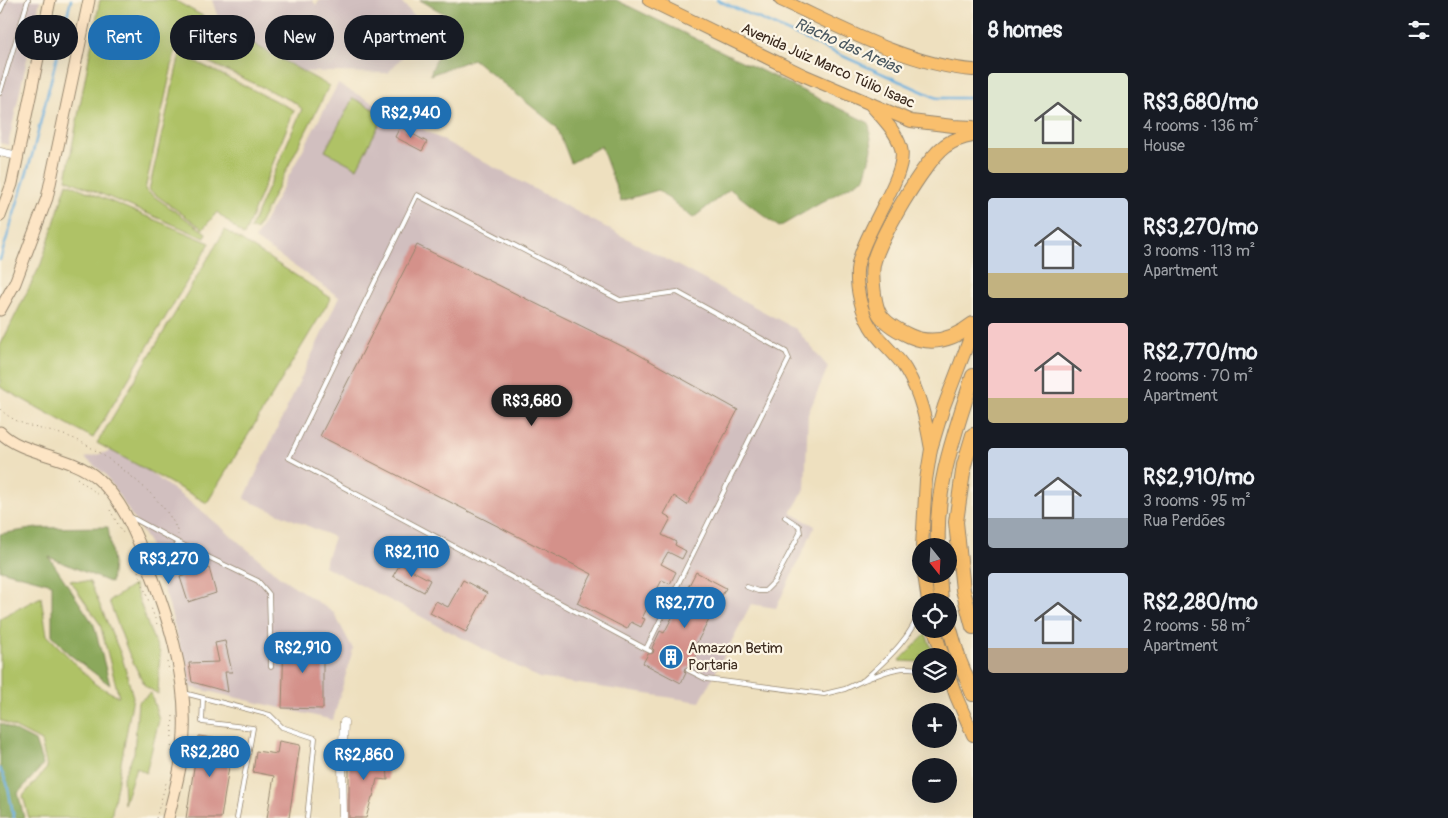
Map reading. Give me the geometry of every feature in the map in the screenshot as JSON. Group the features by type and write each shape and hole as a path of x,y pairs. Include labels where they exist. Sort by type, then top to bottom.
{"highway":[{"path":"973,135 962,137 944,146 930,162 915,182 891,224 878,248 872,266 878,311 888,323 900,332 916,339 932,342 964,332 973,324"},
{"path":"937,538 936,523 945,464 973,376"},
{"path":"973,435 964,465 956,522 963,590 973,627"},
{"path":"953,638 973,694"}],"main road":[{"path":"0,216 12,184 50,0"},
{"path":"0,310 15,283 48,198 89,0"},
{"name":"Avenida Juiz Marco Túlio Isaac","path":"649,0 803,75 911,122 973,127"},
{"path":"781,0 902,54 952,68 973,70"},
{"path":"871,105 895,134 902,149 902,162 861,253 857,270 858,289 870,326 905,368 918,393 931,449"},
{"path":"922,538 926,480 931,449 944,406 973,330"},
{"path":"3,437 84,468 99,479 122,507 167,616 179,667 184,732 177,785 168,818"},
{"path":"955,693 973,735"}],"street":[{"path":"0,152 18,156"},
{"path":"343,818 342,764 344,722"}],"lane":[{"path":"0,11 5,0"},
{"path":"0,93 28,0"},
{"path":"417,195 620,300 677,292 786,352 789,359 648,650 289,458 417,195"},
{"path":"125,514 179,543 258,581 264,586 269,594 271,667"},
{"path":"746,587 758,592 765,591 769,589 778,574 800,533 799,526 784,517"},
{"path":"151,574 179,543"},
{"path":"864,680 906,639 912,628"},
{"path":"688,670 706,679 824,694 845,689 893,669 912,667"},
{"path":"182,692 270,714 282,727 315,738 307,818"},
{"path":"953,693 956,696"},
{"path":"203,698 202,722 253,728 237,818"}],"path":[{"path":"0,409 15,421 76,440 107,458 133,478 167,511 177,528 179,543"},
{"path":"76,477 105,500"},
{"path":"109,508 122,532"},
{"path":"133,558 159,629"},
{"path":"165,655 169,672"},
{"path":"171,754 173,717"},
{"path":"156,818 166,782"}],"shaded area":[{"path":"0,0 40,0 37,15 15,15 15,60 27,60 8,145 0,143"},
{"path":"212,0 312,0 316,5 320,0 400,0 413,15 344,15 344,60 399,60 388,73 281,71 267,60 334,60 334,15 265,15 265,58 255,50 255,15 217,15"},
{"path":"338,84 796,329 828,367 808,414 805,489 791,513 815,526 776,608 751,604 700,702 539,678 324,566 334,537 244,499 339,297 255,239"},
{"path":"118,449 202,511 279,576 334,613 353,649 333,720 190,687 169,605 148,541 105,474 85,458"}],"green space":[{"path":"100,0 174,0 201,15 170,15 170,60 173,60 145,190 206,233 205,238 66,179 89,60 160,60 160,15 97,15"},
{"path":"420,0 616,0 869,123 872,149 864,178 779,227 730,189 693,218 658,190 621,201 601,146 571,163 557,127 473,59 430,75 436,60 464,60 464,15 447,15"},
{"path":"255,45 265,50 265,60 282,60 329,86 256,230 250,229 302,109 294,102 204,60 255,60"},
{"path":"179,60 192,60 294,110 244,236 217,212 203,229 149,190"},
{"path":"353,98 384,115 357,168 325,151"},
{"path":"67,183 210,243 93,438 0,387 0,346 41,264"},
{"path":"225,230 331,298 207,503 97,443"},
{"path":"108,527 113,563 111,583 49,557 94,625 110,685 69,654 52,635 52,584 0,570 0,534 37,528"},
{"path":"70,580 90,582 122,657 133,697 111,818 29,818 23,796 47,768 41,741 0,720 0,618 41,597 47,635 95,684 119,697 100,624"},
{"path":"134,585 160,653 158,694 145,686 129,654 109,601"},
{"path":"922,638 927,638 931,648 912,648"},
{"path":"912,648 912,662 899,661"},
{"path":"151,693 159,720 146,773 136,767 124,804 123,777 134,753 138,702"},
{"path":"0,723 35,741 43,765 18,793 24,818 0,818"}],"building":[{"path":"400,127 427,142 422,151 395,137"},
{"path":"417,245 634,352 738,410 687,505 674,496 664,514 671,518 662,535 676,542 675,545 686,551 682,559 668,552 661,564 676,572 670,584 662,580 642,618 645,619 641,627 631,622 627,629 577,603 592,574 320,436"},
{"path":"400,564 430,580 424,592 393,576"},
{"path":"209,568 216,593 188,602 180,577"},
{"path":"696,572 726,588 694,648 698,651 690,667 685,668 684,671 686,673 681,683 643,663 648,654 653,653 654,650 652,648 660,631 664,633"},
{"path":"463,580 487,593 466,632 430,613 436,601 448,607"},
{"path":"323,639 323,709 282,708 284,640"},
{"path":"225,641 232,672 225,672 228,692 192,682 189,663 219,662 215,643"},
{"path":"199,736 233,741 221,818 186,818"},
{"path":"279,741 300,745 289,818 267,818 274,776 253,772 256,751 277,754"},
{"path":"349,745 387,762 388,780 377,779 366,818 349,818"}],"waterway":[{"path":"0,260 33,152 71,0"},
{"name":"Riacho das Areias","path":"717,0 937,98 973,98"},
{"path":"0,769 7,783 14,818"}],"place":[{"name":"Amazon Betim Portaria","path":"671,657"}]}
